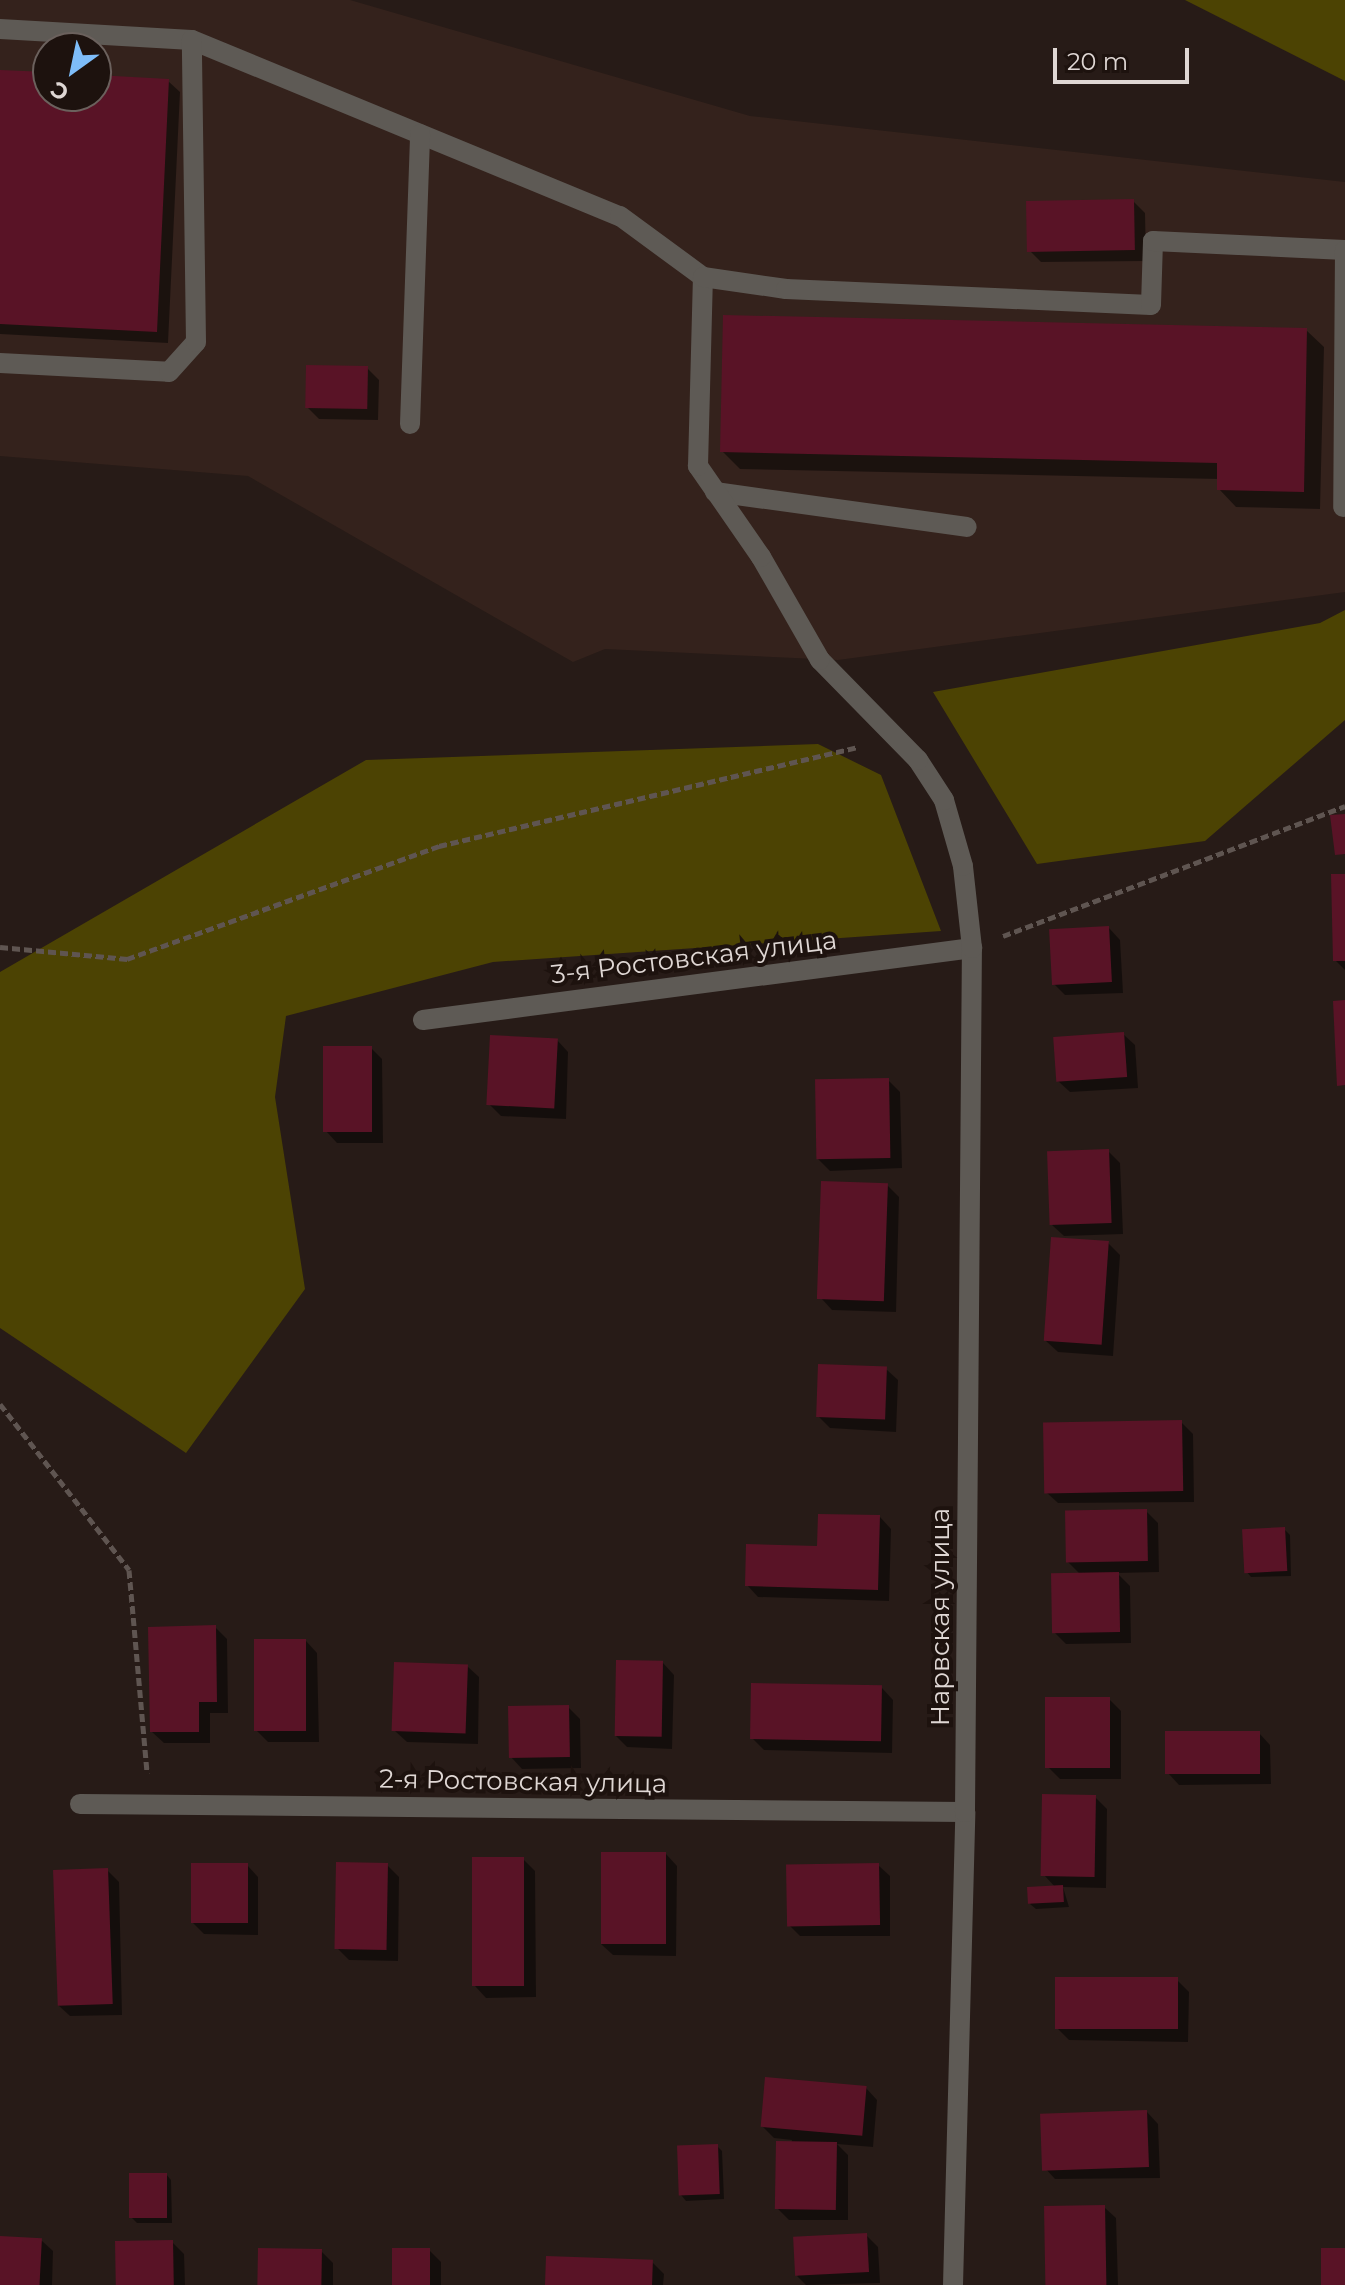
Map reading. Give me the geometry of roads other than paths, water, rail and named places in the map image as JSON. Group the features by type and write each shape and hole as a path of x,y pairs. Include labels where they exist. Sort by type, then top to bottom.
{"street":[{"path":"0,29 192,40 620,216 703,277 786,289 1151,305 1153,241 1345,250 1343,507"},
{"path":"0,363 169,372 196,342 192,40"},
{"path":"410,424 420,134"},
{"name":"Нарвская улица","path":"703,277 698,466 761,557 820,660 918,760 944,800 963,866 972,948 965,1812 953,2285"},
{"path":"715,492 967,527"},
{"name":"3-я Ростовская улица","path":"423,1020 972,948"},
{"name":"2-я Ростовская улица","path":"80,1804 965,1812"}]}
